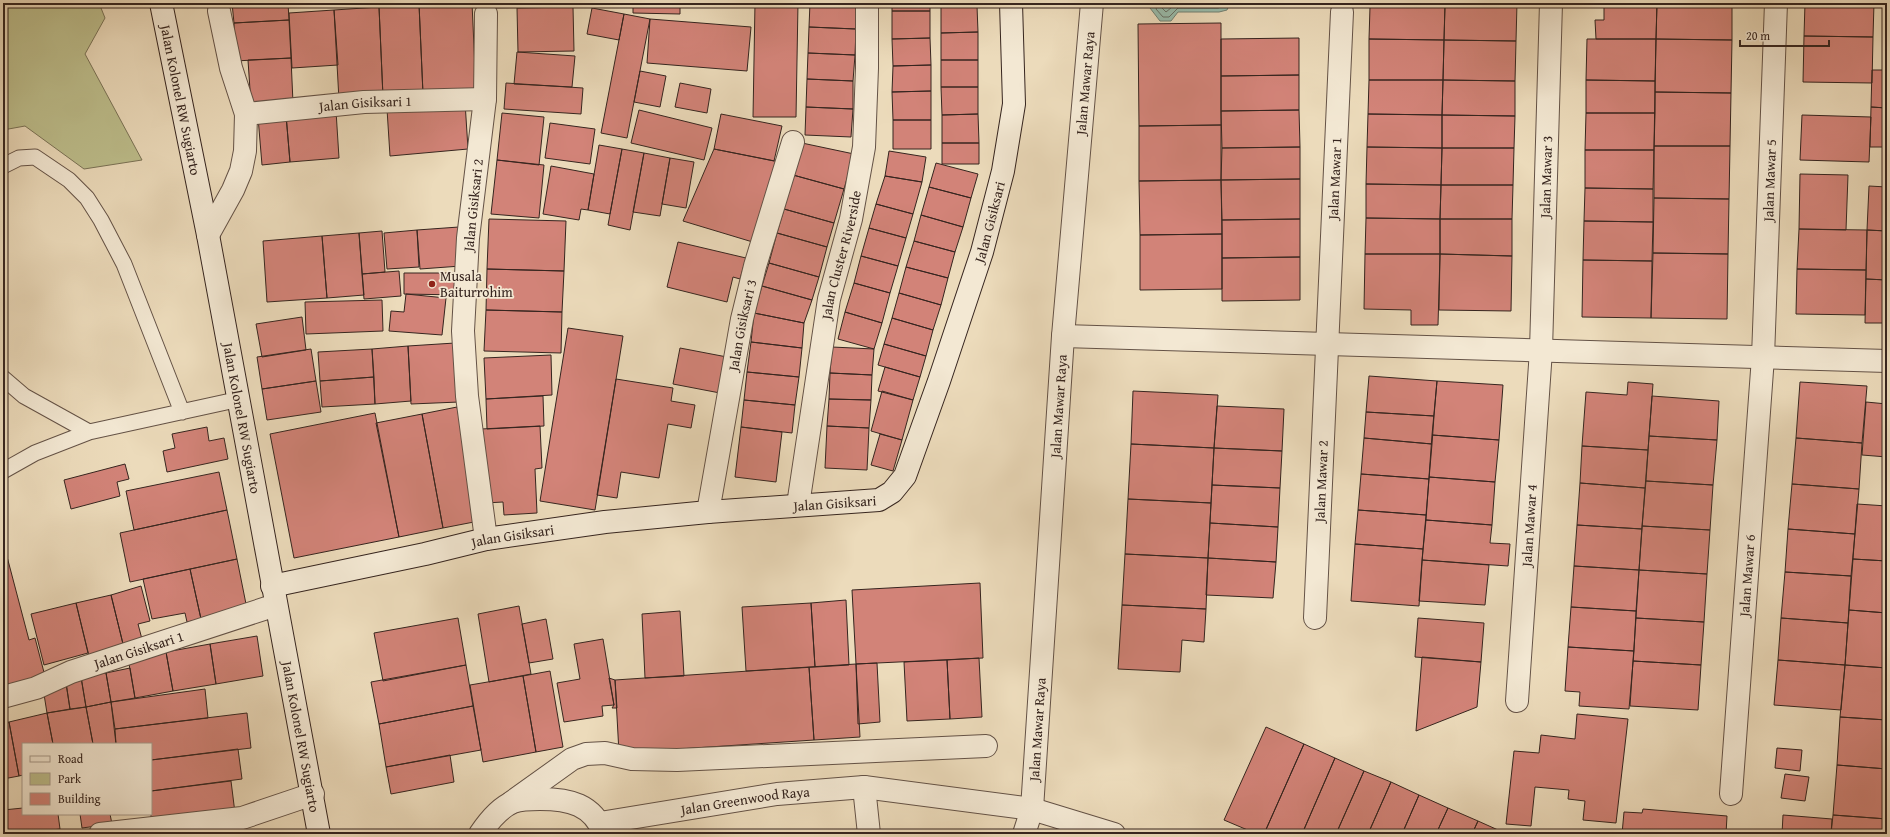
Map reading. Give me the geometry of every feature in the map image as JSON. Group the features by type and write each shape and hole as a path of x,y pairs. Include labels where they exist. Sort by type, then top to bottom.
{"street":[{"name":"Jalan Kolonel RW Sugiarto","path":"161,3 240,399 274,595 313,794 319,834"},
{"name":"Jalan Cluster Riverside","path":"798,505 829,299 851,219 864,147 867,68 867,3"},
{"name":"Jalan Gisiksari","path":"274,595 486,539 605,522 708,512 879,500 892,492 905,476 939,382 982,252 1003,171 1014,104 1011,3"},
{"name":"Jalan Mawar Raya","path":"1024,834 1032,809 1063,336 1092,3"},
{"name":"Jalan Mawar 3","path":"1541,350 1551,3"},
{"name":"Jalan Mawar 5","path":"1763,357 1776,3"},
{"path":"208,235 233,190 241,171 245,151 246,114 231,68 219,11"},
{"name":"Jalan Mawar 1","path":"1328,344 1342,12"},
{"name":"Jalan Gisiksari 2","path":"486,14 485,99 468,238 463,331 467,396 486,539"},
{"name":"Jalan Gisiksari 1","path":"246,114 364,102 485,99"},
{"name":"Jalan Gisiksari 3","path":"708,512 742,319 755,266 794,142"},
{"path":"1063,336 1887,361"},
{"name":"Jalan Mawar 2","path":"1315,618 1328,344"},
{"name":"Jalan Mawar 4","path":"1517,701 1541,350"},
{"name":"Jalan Mawar 6","path":"1731,794 1763,357"},
{"name":"Jalan Gisiksari 1","path":"3,697 36,688 71,672 274,595"},
{"path":"480,834 489,820 512,802 572,759 586,754 605,753 632,759 677,760 772,754 986,746"},
{"path":"864,786 869,834"},
{"name":"Jalan Greenwood Raya","path":"512,802 563,799 585,808 602,828 777,794 864,786 1032,809 1114,834"},
{"path":"100,834 242,818 313,794"}],"lane":[{"path":"3,166 19,158 35,157 70,180 87,198 101,220 124,264 182,412"},
{"path":"3,378 24,396 89,432"},
{"path":"3,471 34,453 89,432 240,399"}],"green space":[{"path":"3,3 99,3 105,18 85,54 142,160 84,169 25,126 3,130"}],"water":[{"path":"1155,3 1230,3 1227,10 1219,12 1178,12 1171,21 1160,21 1150,8"}],"building":[{"path":"232,3 288,3 289,20 234,23"},
{"path":"472,3 476,91 423,94 419,4"},
{"path":"483,3 573,3 573,7 483,8"},
{"path":"633,3 680,3 680,14 633,13"},
{"path":"755,3 798,3 796,117 753,117"},
{"path":"810,3 857,3 856,29 809,27"},
{"path":"892,3 930,3 930,11 892,11"},
{"path":"941,3 978,3 977,6 941,7"},
{"path":"1445,3 1517,3 1516,41 1444,40"},
{"path":"1604,3 1657,3 1656,39 1596,39 1595,20 1604,20"},
{"path":"1657,3 1732,3 1732,40 1656,39"},
{"path":"1805,3 1874,3 1873,37 1804,36"},
{"path":"419,4 423,94 383,97 379,7"},
{"path":"977,6 978,32 941,33 941,7"},
{"path":"379,7 383,97 339,100 334,10"},
{"path":"573,7 574,51 518,52 517,8"},
{"path":"1370,7 1445,7 1444,40 1369,39"},
{"path":"592,8 624,14 619,40 587,34"},
{"path":"334,10 338,65 292,68 289,13"},
{"path":"892,11 930,11 930,38 892,39"},
{"path":"624,14 650,19 627,138 601,133"},
{"path":"650,19 751,27 747,71 647,63"},
{"path":"289,20 291,58 235,61 234,23"},
{"path":"1221,23 1221,125 1139,126 1138,24"},
{"path":"809,27 856,29 855,55 808,53"},
{"path":"978,32 978,60 941,60 941,33"},
{"path":"1804,36 1873,37 1872,83 1803,82"},
{"path":"930,38 931,65 893,66 892,39"},
{"path":"1299,38 1299,75 1221,76 1221,39"},
{"path":"1369,39 1444,40 1443,80 1369,80"},
{"path":"1587,39 1656,39 1655,81 1586,80"},
{"path":"1656,39 1732,40 1731,93 1655,92"},
{"path":"1444,40 1516,41 1515,81 1443,80"},
{"path":"517,52 575,56 572,87 514,84"},
{"path":"808,53 855,55 853,81 807,79"},
{"path":"291,58 293,103 251,105 248,60"},
{"path":"941,60 978,60 978,87 941,87"},
{"path":"931,65 931,91 892,92 893,66"},
{"path":"1872,70 1887,70 1887,108 1871,107"},
{"path":"640,71 666,76 660,107 634,102"},
{"path":"1299,75 1299,110 1221,111 1221,76"},
{"path":"807,79 853,81 853,109 806,107"},
{"path":"1369,80 1443,80 1442,115 1368,114"},
{"path":"1443,80 1515,81 1515,116 1442,115"},
{"path":"1586,80 1655,81 1655,113 1586,113"},
{"path":"506,83 583,88 581,114 504,109"},
{"path":"680,83 711,89 707,113 675,107"},
{"path":"941,87 978,87 978,114 942,115"},
{"path":"931,91 931,120 893,120 892,92"},
{"path":"1655,92 1731,93 1730,146 1654,146"},
{"path":"465,102 468,149 390,156 387,109"},
{"path":"806,107 853,109 851,137 805,135"},
{"path":"1871,107 1887,108 1887,147 1870,147"},
{"path":"639,110 712,128 704,160 631,143"},
{"path":"1299,110 1300,147 1222,148 1221,111"},
{"path":"336,111 339,158 290,162 286,115"},
{"path":"502,113 544,117 539,165 497,160"},
{"path":"1586,113 1655,113 1654,150 1585,150"},
{"path":"721,114 782,126 774,161 714,149"},
{"path":"978,114 979,143 942,143 942,115"},
{"path":"1368,114 1442,115 1442,148 1367,147"},
{"path":"286,115 290,162 262,165 258,117"},
{"path":"1442,115 1515,116 1514,148 1442,148"},
{"path":"1802,115 1871,117 1869,162 1800,160"},
{"path":"893,120 931,120 931,149 893,149"},
{"path":"550,123 595,129 590,164 545,158"},
{"path":"1221,125 1221,180 1139,181 1139,126"},
{"path":"802,143 854,154 844,189 793,175"},
{"path":"942,143 979,143 979,164 942,164"},
{"path":"599,145 622,149 610,214 588,210"},
{"path":"1654,146 1730,146 1729,199 1654,198"},
{"path":"1300,147 1300,179 1221,180 1222,148"},
{"path":"1367,147 1442,148 1441,185 1366,184"},
{"path":"1442,148 1514,148 1513,185 1441,185"},
{"path":"622,149 644,153 630,230 608,225"},
{"path":"714,149 780,162 756,243 683,221"},
{"path":"1585,150 1654,150 1653,189 1585,188"},
{"path":"889,151 926,157 922,182 885,176"},
{"path":"644,153 670,158 660,216 633,212"},
{"path":"670,158 694,162 686,208 662,204"},
{"path":"497,160 544,165 539,218 491,214"},
{"path":"936,163 978,174 971,198 929,187"},
{"path":"551,166 594,174 588,210 581,209 579,220 543,214"},
{"path":"1800,174 1848,175 1846,230 1799,229"},
{"path":"793,175 844,189 834,223 784,209"},
{"path":"885,176 922,182 913,214 876,204"},
{"path":"1300,179 1300,219 1222,220 1221,180"},
{"path":"1221,180 1222,234 1140,235 1139,181"},
{"path":"1366,184 1441,185 1440,219 1366,218"},
{"path":"1441,185 1513,185 1512,219 1440,219"},
{"path":"1869,186 1887,187 1887,231 1867,230"},
{"path":"929,187 971,198 963,227 921,215"},
{"path":"1585,188 1653,189 1653,222 1584,221"},
{"path":"1654,198 1729,199 1728,254 1653,253"},
{"path":"876,204 913,214 906,238 869,228"},
{"path":"784,209 834,223 827,247 777,233"},
{"path":"921,215 963,227 955,252 914,241"},
{"path":"1366,218 1440,219 1440,254 1365,254"},
{"path":"489,219 566,221 564,271 487,269"},
{"path":"1300,219 1300,257 1222,258 1222,220"},
{"path":"1440,219 1512,219 1512,256 1440,254"},
{"path":"1584,221 1653,222 1652,261 1583,260"},
{"path":"459,227 461,266 420,269 417,230"},
{"path":"869,228 906,238 898,266 861,256"},
{"path":"1799,229 1867,230 1866,270 1797,269"},
{"path":"417,230 419,267 387,269 384,233"},
{"path":"1867,230 1887,231 1887,280 1866,279"},
{"path":"382,231 385,272 362,274 359,233"},
{"path":"359,233 364,295 327,298 322,236"},
{"path":"777,233 827,247 819,277 769,263"},
{"path":"1222,234 1222,289 1140,290 1140,235"},
{"path":"322,236 327,298 267,302 263,241"},
{"path":"914,241 955,252 948,278 906,267"},
{"path":"678,242 746,258 740,279 733,277 727,302 667,287"},
{"path":"1653,253 1728,254 1727,319 1651,318"},
{"path":"1365,254 1440,254 1438,325 1411,325 1411,310 1364,309"},
{"path":"1440,254 1512,256 1511,311 1439,310"},
{"path":"861,256 898,266 890,293 854,283"},
{"path":"1300,257 1300,300 1222,301 1222,258"},
{"path":"1583,260 1652,261 1651,318 1582,317"},
{"path":"769,263 819,277 812,300 762,286"},
{"path":"906,267 948,278 941,305 899,293"},
{"path":"487,269 564,271 562,312 486,310"},
{"path":"1797,269 1866,270 1865,315 1796,314"},
{"path":"399,271 401,296 364,299 362,274"},
{"name":"Musala Baiturrohim","path":"404,273 460,273 460,295 404,294"},
{"path":"1866,279 1887,280 1887,323 1865,323"},
{"path":"854,283 890,293 882,323 845,312"},
{"path":"762,286 812,300 804,323 754,313"},
{"path":"899,293 941,305 933,330 892,318"},
{"path":"406,294 446,298 442,335 389,331 391,311 404,312"},
{"path":"382,300 383,331 306,334 305,302"},
{"path":"486,310 562,312 561,353 484,351"},
{"path":"845,312 882,323 874,349 838,339"},
{"path":"754,313 804,323 802,348 751,342"},
{"path":"302,317 306,350 262,357 256,324"},
{"path":"892,318 933,330 926,356 884,344"},
{"path":"568,328 623,336 595,510 540,501"},
{"path":"751,342 802,348 799,377 747,372"},
{"path":"455,343 459,402 411,404 408,346"},
{"path":"884,344 926,356 920,377 878,365"},
{"path":"408,346 411,401 375,404 372,349"},
{"path":"832,347 874,349 872,375 830,373"},
{"path":"680,348 727,357 720,393 673,384"},
{"path":"311,349 316,381 262,389 257,357"},
{"path":"372,349 374,377 320,381 318,352"},
{"path":"551,355 552,395 486,399 484,358"},
{"path":"885,367 920,377 913,400 878,391"},
{"path":"747,372 799,377 795,405 744,400"},
{"path":"830,373 872,375 871,400 829,399"},
{"path":"1369,376 1437,381 1434,416 1366,412"},
{"path":"374,377 375,404 322,407 320,381"},
{"path":"616,379 673,388 671,401 695,405 691,428 668,424 659,478 621,472 617,498 597,495"},
{"path":"316,381 321,412 267,420 262,389"},
{"path":"1437,381 1503,385 1499,440 1432,435"},
{"path":"1628,382 1653,384 1648,450 1582,446 1586,392 1627,395"},
{"path":"1800,382 1867,386 1862,443 1796,438"},
{"path":"882,391 913,400 902,440 871,431"},
{"path":"1133,391 1218,395 1214,448 1131,444"},
{"path":"543,396 544,426 487,429 486,399"},
{"path":"1652,396 1719,401 1717,440 1649,436"},
{"path":"829,399 871,400 869,428 827,426"},
{"path":"744,400 795,405 792,433 741,427"},
{"path":"1866,402 1887,404 1887,457 1862,455"},
{"path":"1217,406 1284,409 1282,451 1214,448"},
{"path":"457,407 479,521 443,528 422,414"},
{"path":"1366,412 1434,416 1432,444 1364,438"},
{"path":"375,413 399,537 294,558 270,434"},
{"path":"422,414 443,528 399,537 376,423"},
{"path":"540,426 542,468 535,469 537,513 504,515 503,502 485,503 481,429"},
{"path":"827,426 869,428 867,470 825,468"},
{"path":"207,427 209,441 224,438 228,459 167,472 163,451 175,448 172,434"},
{"path":"741,427 782,432 776,482 735,477"},
{"path":"880,434 902,440 893,471 871,465"},
{"path":"1432,435 1499,440 1495,482 1429,477"},
{"path":"1649,436 1717,440 1713,485 1646,481"},
{"path":"1364,438 1432,444 1429,479 1361,474"},
{"path":"1796,438 1862,443 1859,489 1792,484"},
{"path":"1131,444 1214,448 1211,503 1128,499"},
{"path":"1582,446 1648,450 1645,488 1580,483"},
{"path":"1214,448 1282,451 1280,488 1212,485"},
{"path":"125,464 129,479 117,482 120,496 71,509 64,480"},
{"path":"219,472 227,510 134,530 126,491"},
{"path":"1361,474 1429,479 1426,515 1358,510"},
{"path":"1429,477 1495,482 1492,525 1426,520"},
{"path":"1646,481 1713,485 1710,530 1642,526"},
{"path":"1580,483 1645,488 1642,529 1577,525"},
{"path":"1792,484 1859,489 1855,534 1788,529"},
{"path":"1212,485 1280,488 1278,527 1210,523"},
{"path":"1128,499 1211,503 1208,558 1125,554"},
{"path":"1857,504 1887,506 1887,561 1853,559"},
{"path":"227,510 237,559 130,582 120,533"},
{"path":"1358,510 1426,515 1423,549 1355,544"},
{"path":"1426,520 1492,525 1490,543 1510,544 1508,566 1422,560"},
{"path":"1210,523 1278,527 1276,562 1208,558"},
{"path":"1577,525 1642,529 1639,570 1574,566"},
{"path":"1642,526 1710,530 1707,574 1639,570"},
{"path":"1788,529 1855,534 1851,576 1785,572"},
{"path":"1355,544 1423,549 1419,606 1351,601"},
{"path":"5,549 29,640 35,638 46,680 3,692 3,550"},
{"path":"1125,554 1208,558 1206,609 1122,605"},
{"path":"1208,558 1276,562 1273,598 1206,595"},
{"path":"237,559 247,609 201,619 190,569"},
{"path":"1853,559 1887,561 1887,613 1849,610"},
{"path":"1422,560 1489,565 1485,605 1419,601"},
{"path":"1574,566 1639,570 1636,611 1571,607"},
{"path":"190,569 201,619 187,622 185,613 152,619 143,579"},
{"path":"1639,570 1707,574 1704,622 1636,618"},
{"path":"1785,572 1851,576 1848,623 1781,618"},
{"path":"980,583 983,658 856,664 852,590"},
{"path":"141,586 150,621 138,624 143,643 124,648 111,595"},
{"path":"111,595 124,648 89,656 76,603"},
{"path":"846,600 849,665 815,667 811,603"},
{"path":"76,603 88,653 44,665 31,614"},
{"path":"811,603 815,667 746,671 742,607"},
{"path":"1122,605 1206,609 1204,642 1182,640 1180,672 1118,669"},
{"path":"519,606 531,674 489,682 478,614"},
{"path":"1571,607 1636,611 1634,651 1568,647"},
{"path":"1849,610 1887,613 1887,668 1845,665"},
{"path":"680,611 684,676 645,678 642,614"},
{"path":"458,618 466,665 383,681 374,633"},
{"path":"1418,618 1484,623 1481,662 1415,657"},
{"path":"1636,618 1704,622 1701,665 1633,661"},
{"path":"1781,618 1848,623 1845,665 1778,660"},
{"path":"546,619 553,659 529,663 522,624"},
{"path":"257,636 263,676 216,684 210,644"},
{"path":"603,639 614,705 602,706 603,716 564,722 557,683 580,679 574,644"},
{"path":"210,644 216,684 173,691 166,652"},
{"path":"1568,647 1634,651 1629,709 1579,706 1580,692 1565,691"},
{"path":"166,652 173,691 135,698 128,658"},
{"path":"1422,657 1481,662 1477,707 1416,731"},
{"path":"979,658 982,717 950,719 947,660"},
{"path":"947,660 950,719 907,721 904,662"},
{"path":"1778,660 1845,665 1841,710 1774,705"},
{"path":"1633,661 1701,665 1698,710 1630,706"},
{"path":"877,663 880,722 858,724 856,664"},
{"path":"856,664 860,737 814,740 809,667"},
{"path":"466,665 473,706 379,724 371,682"},
{"path":"1845,665 1887,668 1887,720 1840,717"},
{"path":"809,667 814,740 619,753 615,680"},
{"path":"130,668 135,698 111,702 106,673"},
{"path":"550,671 563,747 536,752 523,676"},
{"path":"106,673 111,702 86,707 81,677"},
{"path":"523,676 536,752 483,762 470,685"},
{"path":"81,677 86,707 70,709 66,683"},
{"path":"609,678 615,680 617,708 612,708 614,705"},
{"path":"66,683 70,709 47,713 43,688"},
{"path":"205,689 208,718 115,729 111,702"},
{"path":"111,702 116,743 93,743 86,707"},
{"path":"473,706 481,750 386,767 379,724"},
{"path":"86,707 93,743 53,743 47,713"},
{"path":"47,713 53,743 22,743 22,775 19,776 9,722"},
{"path":"247,713 251,748 152,760 152,743 116,743 115,729"},
{"path":"1577,714 1628,719 1616,823 1583,820 1585,801 1568,799 1569,790 1535,787 1531,826 1506,824 1514,751 1539,753 1541,735 1575,739"},
{"path":"1840,717 1887,720 1887,769 1837,765"},
{"path":"9,722 19,776 3,779 3,723"},
{"path":"1266,727 1304,744 1264,834 1257,834 1224,820"},
{"path":"1304,744 1335,758 1302,834 1264,834"},
{"path":"1777,748 1802,750 1800,771 1775,768"},
{"path":"238,749 242,779 152,791 152,760"},
{"path":"450,755 454,782 391,794 386,767"},
{"path":"1335,758 1364,771 1336,834 1302,834"},
{"path":"1837,765 1887,769 1887,819 1833,815"},
{"path":"1364,771 1391,782 1368,834 1336,834"},
{"path":"1785,774 1809,777 1805,801 1781,798"},
{"path":"231,781 235,813 151,824 152,791"},
{"path":"1391,782 1419,795 1402,834 1368,834"},
{"path":"1419,795 1448,808 1436,834 1402,834"},
{"path":"22,808 22,815 58,815 60,829 21,834 3,834 3,810"},
{"path":"1448,808 1478,821 1472,834 1436,834"},
{"path":"1643,809 1727,816 1726,834 1622,834 1624,812 1642,813"},
{"path":"80,815 110,815 112,824 82,828"},
{"path":"1783,815 1832,819 1831,834 1782,834"},
{"path":"1833,815 1887,819 1887,834 1831,834"},
{"path":"1478,821 1507,834 1472,834"},
{"path":"238,823 239,834 162,834"}],"place":[{"name":"Musala Baiturrohim","path":"432,284"}]}
